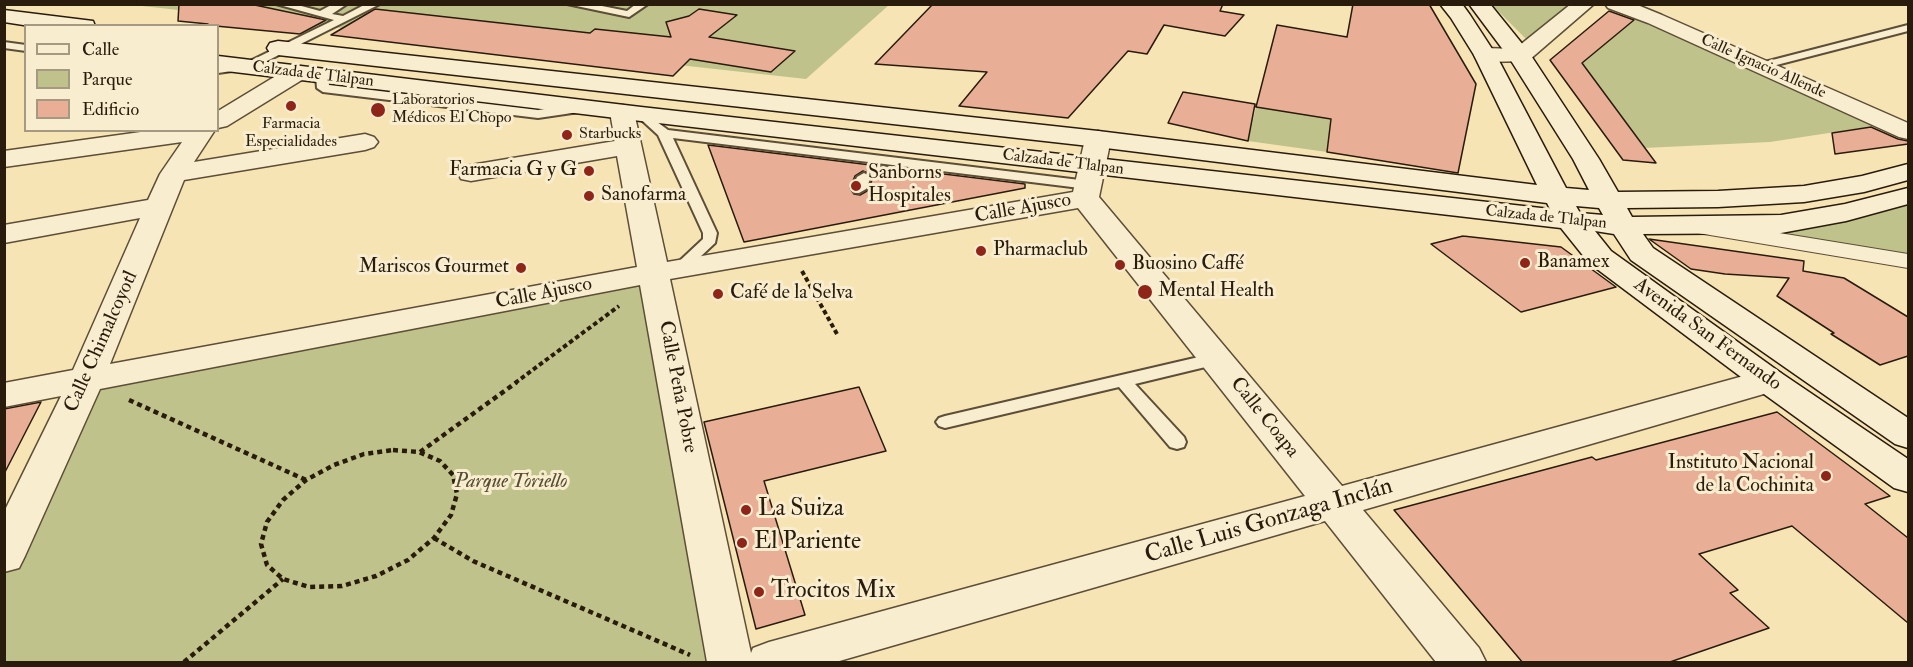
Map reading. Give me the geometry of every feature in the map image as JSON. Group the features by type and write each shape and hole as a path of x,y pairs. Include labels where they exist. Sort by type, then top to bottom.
{"main road":[{"name":"Avenida San Fernando","path":"1450,4 1460,15 1485,55 1564,209 1600,257 1769,381 1908,478"},
{"name":"Avenida San Fernando","path":"1479,4 1520,56 1586,159 1642,254 1908,435"},
{"path":"1485,55 1520,56 1584,4"},
{"name":"Calle Ignacio Allende","path":"1616,4 1655,19 1908,132"},
{"path":"4,16 70,24"},
{"path":"4,38 24,40"},
{"name":"Calzada de Tlalpan","path":"219,41 285,49 1091,172"},
{"name":"Calzada de Tlalpan","path":"219,63 1091,172 1616,213 1697,226 1781,224 1846,212 1908,196"},
{"name":"Calle Chimalcoyotl","path":"219,122 310,75"},
{"name":"Calle Peña Pobre","path":"631,113 629,146 667,271 714,660"},
{"path":"4,159 181,132"},
{"name":"Calle Chimalcoyotl","path":"4,556 86,380 173,174 204,132"},
{"path":"173,174 365,142"},
{"path":"471,173 629,146"},
{"name":"Calle Ajusco","path":"4,395 789,250 1091,172"},
{"name":"Calle Coapa","path":"1091,172 1216,359 1463,663"},
{"name":"Calzada de Tlalpan","path":"1616,213 1718,199 1804,194 1864,184 1908,172"},
{"path":"4,234 161,206"},
{"name":"Calle Luis Gonzaga Inclán","path":"769,663 1769,381"}],"street":[{"path":"1697,226 1908,261"}],"lane":[{"path":"281,4 345,20"},
{"path":"321,15 342,4"},
{"path":"219,70 249,66 375,4"},
{"path":"572,4 629,14 643,4"},
{"path":"1761,66 1908,28"},
{"path":"4,45 24,48"},
{"path":"631,113 664,133 1091,172"},
{"path":"664,133 710,233 710,240 667,271"},
{"path":"945,422 1216,359"},
{"path":"1124,381 1177,442"}],"path":[{"path":"789,250 837,334"},
{"path":"419,452 667,271"},
{"path":"86,380 306,480"},
{"path":"393,450 419,452 440,460 453,475 457,494 451,515 434,538 408,560 376,576 342,586 309,587 283,579 267,565 261,544 267,522 283,500 306,480 334,465 364,454 393,450"},
{"path":"434,538 473,561 714,660"},
{"path":"184,663 283,579"}],"green space":[{"path":"133,5 889,5 806,79"},
{"path":"1492,5 1574,5 1527,40"},
{"path":"1638,17 1881,125 1770,142 1644,148 1582,63"},
{"path":"1256,107 1331,119 1327,152 1248,141"},
{"path":"1908,201 1908,254 1781,234"},
{"name":"Parque Toriello","path":"655,273 730,662 5,662 5,557 86,380"}],"building":[{"path":"179,4 250,4 326,20 300,34 178,21"},
{"path":"933,4 1223,4 1220,11 1244,15 1225,36 1164,25 1147,54 1128,51 1068,118 959,106 987,72 875,64"},
{"path":"1353,4 1429,4 1476,84 1458,173 1327,152 1331,119 1256,107 1277,25 1347,37"},
{"path":"375,9 590,33 595,29 671,37 666,22 689,16 699,9 737,15 709,37 795,51 771,72 690,59 673,76 331,35"},
{"path":"1609,11 1634,20 1582,63 1656,163 1623,160 1550,60"},
{"path":"1183,92 1255,104 1248,141 1168,123"},
{"path":"1871,127 1908,141 1908,144 1835,154 1832,133"},
{"name":"Sanborns Hospitales","path":"708,145 1025,184 1025,188 744,242","holes":["863,171 872,175 873,178 867,191 860,195 854,194 850,188 855,176"]},
{"path":"1463,236 1561,247 1616,287 1521,312 1431,244"},
{"path":"1649,239 1804,261 1803,271 1844,278 1908,317 1908,356 1880,365 1831,334 1834,333 1777,296 1789,278 1725,274 1691,269"},
{"path":"859,387 886,451 764,481 805,615 756,629 704,422"},
{"path":"41,402 4,474 4,409"},
{"path":"1777,412 1890,496 1865,504 1908,538 1908,623 1792,526 1699,554 1738,590 1730,593 1769,628 1667,663 1523,663 1394,510 1592,457 1596,460"}],"place":[{"name":"Farmacia Especialidades","path":"291,106"},
{"name":"Laboratorios Médicos El Chopo","path":"378,110"},
{"name":"Starbucks","path":"567,135"},
{"name":"Farmacia G y G","path":"589,171"},
{"name":"Sanborns Hospitales","path":"856,186"},
{"name":"Sanofarma","path":"589,196"},
{"name":"Pharmaclub","path":"981,251"},
{"name":"Banamex","path":"1525,263"},
{"name":"Buosino Caffé","path":"1120,265"},
{"name":"Mariscos Gourmet","path":"521,268"},
{"name":"Mental Health","path":"1145,292"},
{"name":"Café de la Selva","path":"718,294"},
{"name":"Instituto Nacional de la Cochinita","path":"1826,476"},
{"name":"La Suiza","path":"746,510"},
{"name":"El Pariente","path":"742,543"},
{"name":"Trocitos Mix","path":"759,592"}]}
